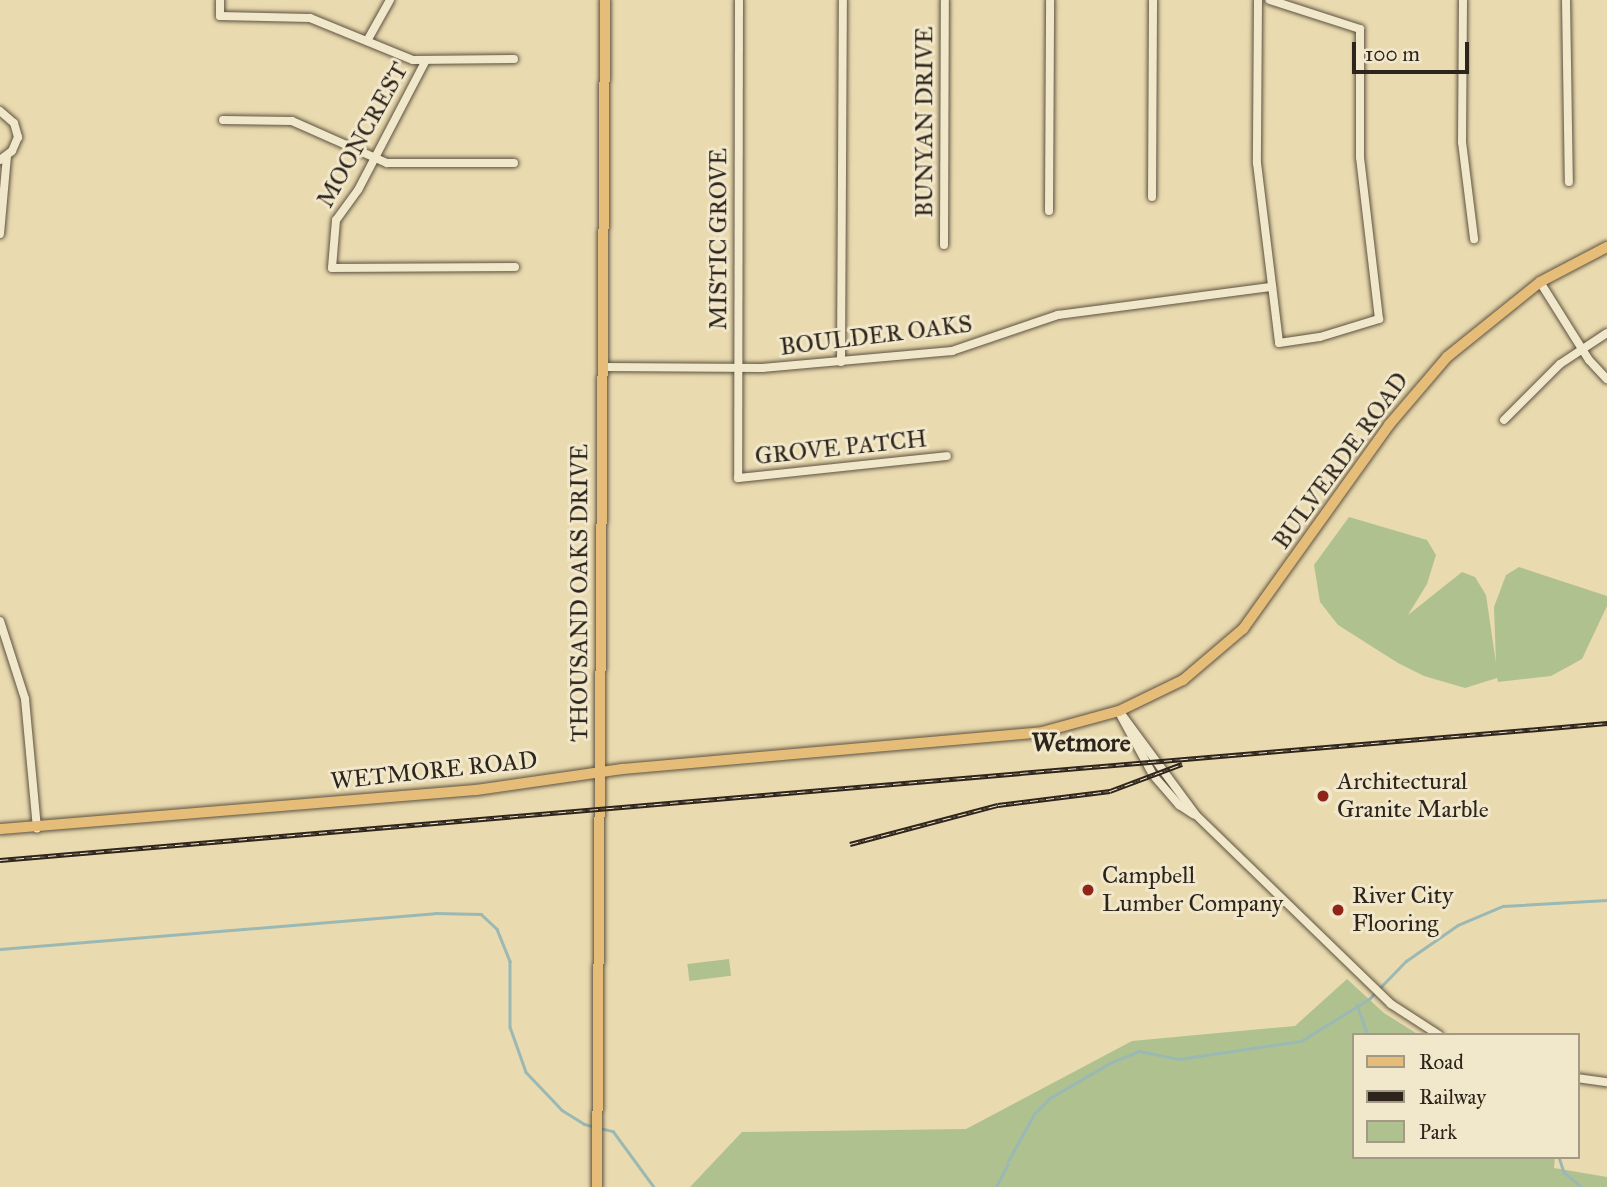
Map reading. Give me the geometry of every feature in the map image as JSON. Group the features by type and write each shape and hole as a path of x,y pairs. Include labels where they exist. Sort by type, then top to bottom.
{"main road":[{"name":"THOUSAND OAKS DRIVE","path":"597,1187 605,0"},
{"name":"BULVERDE ROAD","path":"1119,712 1182,680 1243,629 1409,399 1475,330 1540,282 1607,247"},
{"name":"WETMORE ROAD","path":"0,829 477,790 600,772 1042,732 1119,712"}],"street":[{"path":"220,0 220,16 310,18 368,41 398,57 425,62 514,59"},
{"path":"368,41 390,0"},
{"name":"MISTIC GROVE","path":"738,478 739,0"},
{"path":"841,362 843,0"},
{"name":"BUNYAN DRIVE","path":"944,245 945,0"},
{"path":"1049,211 1050,0"},
{"path":"1152,197 1153,0"},
{"path":"1258,0 1257,163 1279,343 1320,337 1379,319 1360,157 1360,29 1270,0"},
{"path":"1463,0 1462,150 1474,239"},
{"path":"1566,0 1569,182"},
{"name":"MOONCREST","path":"425,62 373,160 336,220 332,268 515,267"},
{"path":"0,111 17,130 16,145 4,158 0,234"},
{"path":"223,120 292,121 373,160 404,165 514,163"},
{"path":"1540,282 1581,348 1607,379"},
{"name":"BOULDER OAKS","path":"603,366 737,369 841,362 968,348 1072,313 1272,287"},
{"path":"1504,420 1581,348 1607,333"},
{"name":"GROVE PATCH","path":"738,478 947,456"},
{"path":"0,621 25,699 37,828"},
{"path":"1119,712 1153,775 1179,805 1196,815 1391,1004 1436,1033"},
{"path":"1579,1078 1607,1082"}],"green space":[{"path":"1349,517 1427,540 1436,555 1427,584 1408,615 1462,572 1475,577 1486,595 1496,663 1494,607 1506,575 1519,567 1607,596 1607,606 1582,659 1551,676 1498,682 1497,678 1465,688 1424,676 1338,625 1320,602 1314,565"},
{"path":"729,959 731,976 689,981 687,964"},
{"path":"1347,979 1384,1013 1416,1033 1352,1033 1352,1159 1555,1159 1554,1168 1607,1177 1607,1187 690,1187 742,1132 966,1129 1132,1041 1295,1026"}],"waterway":[{"path":"1008,1161 1034,1114 1050,1098 1110,1063 1139,1051 1179,1059 1301,1041 1369,999 1406,961 1458,925 1503,906 1607,900"},
{"path":"0,949 435,913 481,914 497,929 510,961 510,1027 526,1072 562,1110 584,1124 613,1131 654,1187"},
{"path":"1357,1005 1367,1033"},
{"path":"1560,1159 1564,1172 1581,1187"},
{"path":"996,1187 1007,1165"}],"railway":[{"path":"0,860 1607,723"},
{"path":"850,844 998,805 1110,791 1182,764"}],"place":[{"name":"Architectural Granite Marble","path":"1323,796"},
{"name":"Campbell Lumber Company","path":"1088,890"},
{"name":"River City Flooring","path":"1338,910"}],"district":[{"name":"Wetmore","path":"1081,743"}]}
